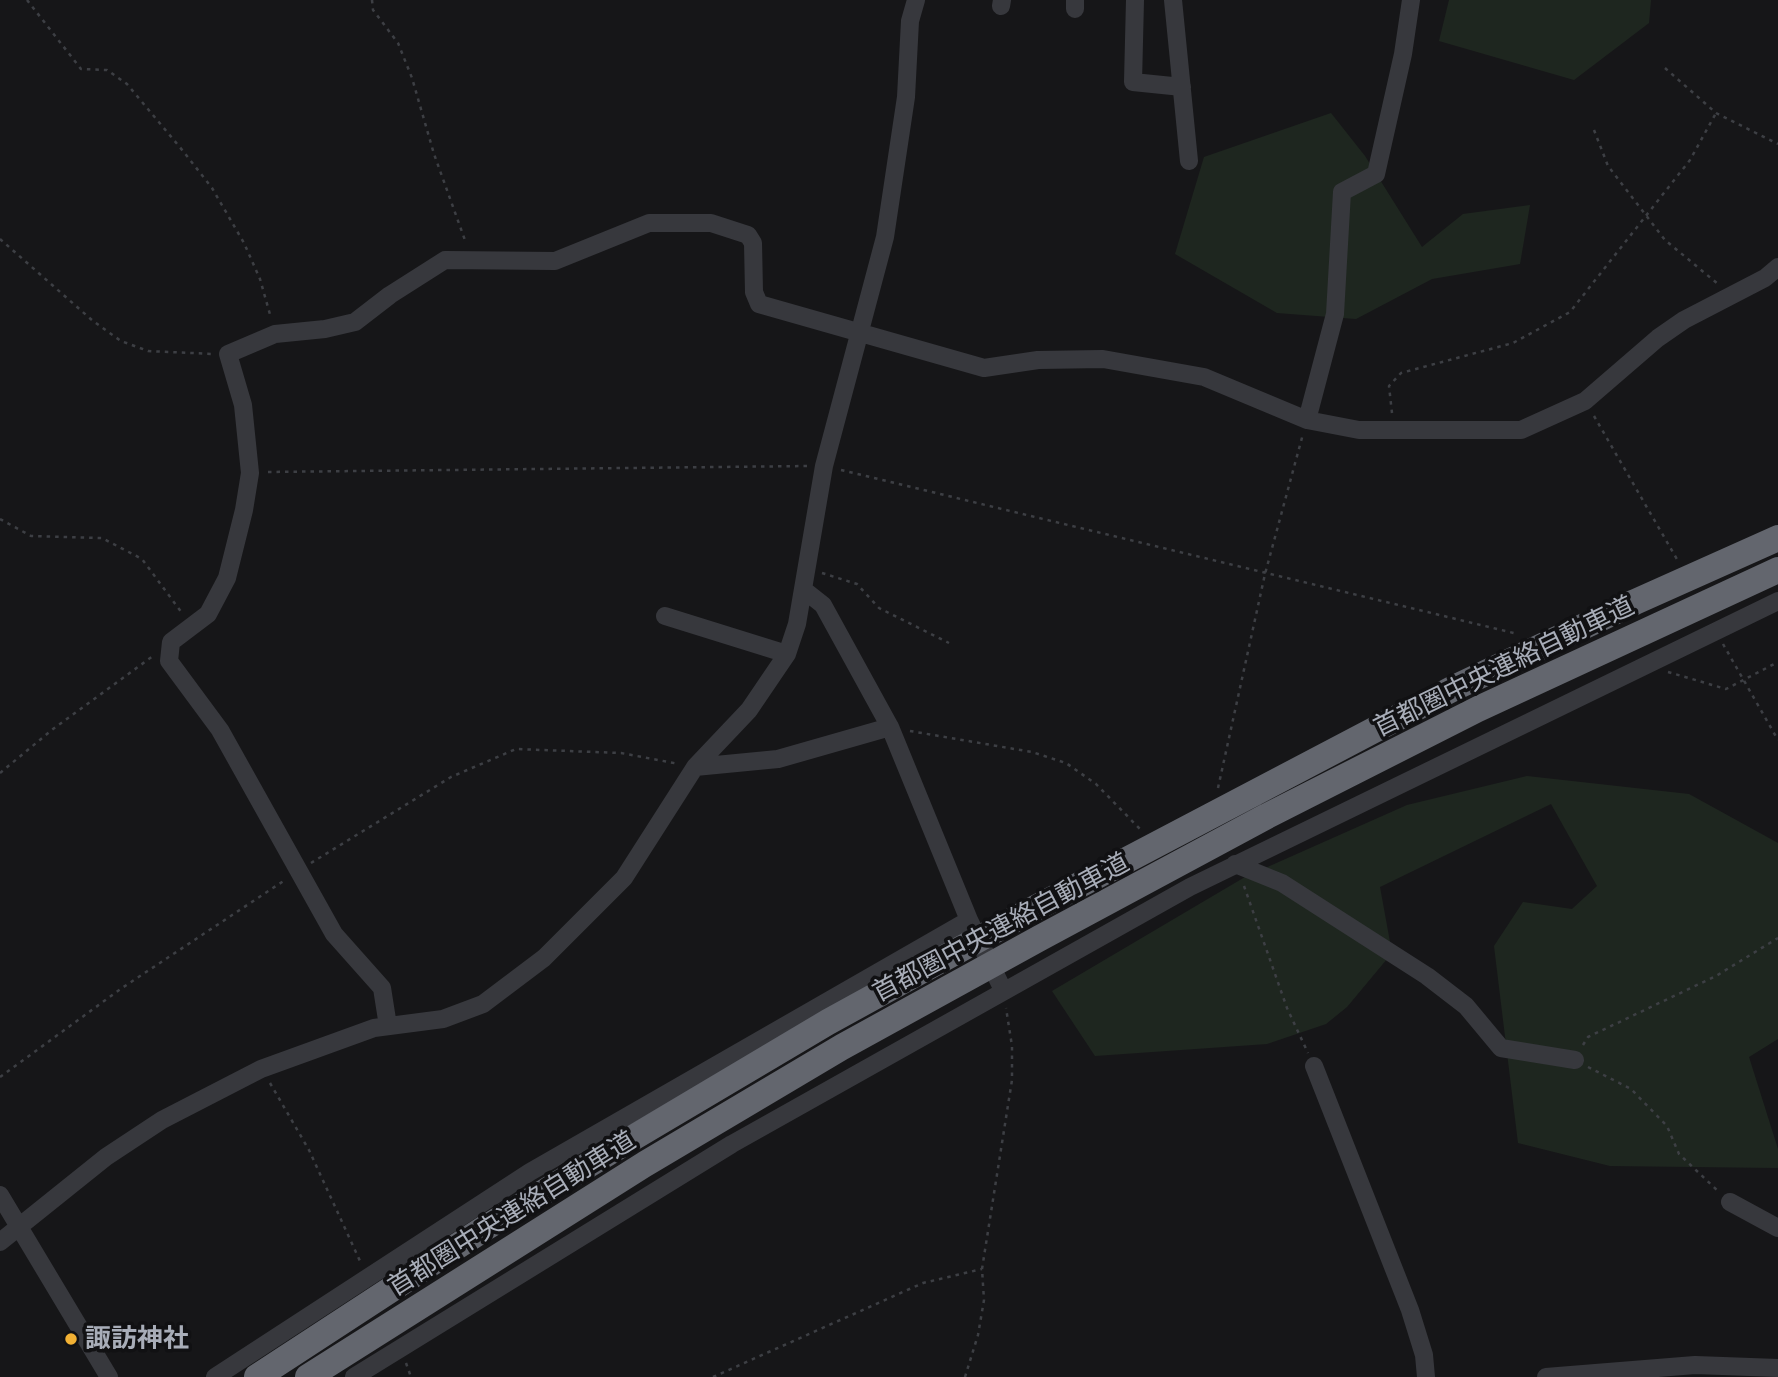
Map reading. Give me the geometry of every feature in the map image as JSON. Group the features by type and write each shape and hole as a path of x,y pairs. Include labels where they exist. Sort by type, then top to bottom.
{"highway":[{"name":"首都圏中央連絡自動車道","path":"257,1377 485,1228 828,1022 993,931 1454,688 1635,601 1778,538"},
{"name":"首都圏中央連絡自動車道","path":"308,1377 645,1164 842,1047 994,963 1267,816 1478,709 1778,570"}],"street":[{"path":"0,1242 106,1157 162,1120 261,1069 374,1028 443,1019 482,1004 544,958 624,878 695,767 749,710 787,654 804,590 805,568 824,466 885,237 906,97 910,21 916,0"},
{"path":"1135,0 1133,82 1182,87"},
{"path":"1173,0 1189,161"},
{"path":"1307,420 1335,314 1342,192 1376,173 1403,54 1411,0"},
{"path":"388,1026 382,988 334,934 220,730 169,661 171,642 208,614 227,578 250,473 243,405 228,354 275,334 325,329 355,322 390,295 445,260 555,261 649,223 711,223 748,235 753,243 754,292 759,304 984,368 1038,360 1103,359 1204,377 1307,420 1359,430 1521,430 1585,401 1658,338 1778,267"},
{"path":"804,590 824,605 890,727 969,920 1003,990"},
{"path":"354,1377 732,1144 1003,990 1235,864 1778,601"},
{"path":"665,616 787,654"},
{"path":"695,767 778,759 890,727"},
{"path":"1235,864 1282,883 1427,976 1466,1006 1501,1048 1575,1060"},
{"path":"215,1377 530,1172 969,920"},
{"path":"1314,1066 1410,1310 1424,1356 1426,1377"},
{"path":"0,1195 110,1377"},
{"path":"1730,1202 1774,1223"},
{"path":"1546,1377 1695,1365 1778,1368"}],"path":[{"path":"27,0 81,69 107,70 127,84 212,188 244,243 260,279 275,334"},
{"path":"372,0 373,10 398,43 412,78 471,261"},
{"path":"1665,68 1716,113 1778,144"},
{"path":"1394,430 1389,386 1401,373 1513,343 1570,312 1690,160 1716,113"},
{"path":"1594,130 1608,166 1665,240 1731,295"},
{"path":"0,239 121,341 148,351 228,354"},
{"path":"1218,788 1265,574 1307,420"},
{"path":"250,473 824,466 1523,635"},
{"path":"0,519 31,536 102,538 142,559 192,626"},
{"path":"805,568 857,584 879,608 949,643"},
{"path":"0,773 53,729 171,642"},
{"path":"1646,665 1726,689 1778,662"},
{"path":"890,727 1032,752 1066,763 1096,784 1140,829"},
{"path":"0,1077 122,988 300,871 451,777 516,749 621,753 695,767"},
{"path":"1235,864 1287,1008 1314,1066"},
{"path":"1730,1202 1679,1154 1667,1126 1630,1089 1575,1060 1588,1037 1716,976 1778,938"},
{"path":"965,1377 978,1335 984,1300 982,1269 1012,1080 1012,1046 1003,990"},
{"path":"261,1069 309,1150 367,1277"},
{"path":"713,1377 923,1283 982,1269"},
{"path":"400,1348 411,1377"}],"shaded area":[{"path":"1449,0 1651,0 1649,23 1574,80 1439,41"},
{"path":"1331,113 1365,156 1422,247 1463,214 1530,205 1520,264 1432,279 1356,319 1277,313 1175,254 1204,157"},
{"path":"1527,776 1689,794 1778,843 1778,1039 1749,1057 1778,1149 1778,1168 1610,1166 1518,1143 1494,946 1523,902 1572,909 1597,886 1551,804 1380,887 1392,953 1347,1007 1326,1024 1267,1044 1095,1056 1052,991 1245,877 1407,805"}],"place":[{"name":"諏訪神社","path":"71,1339"}]}
